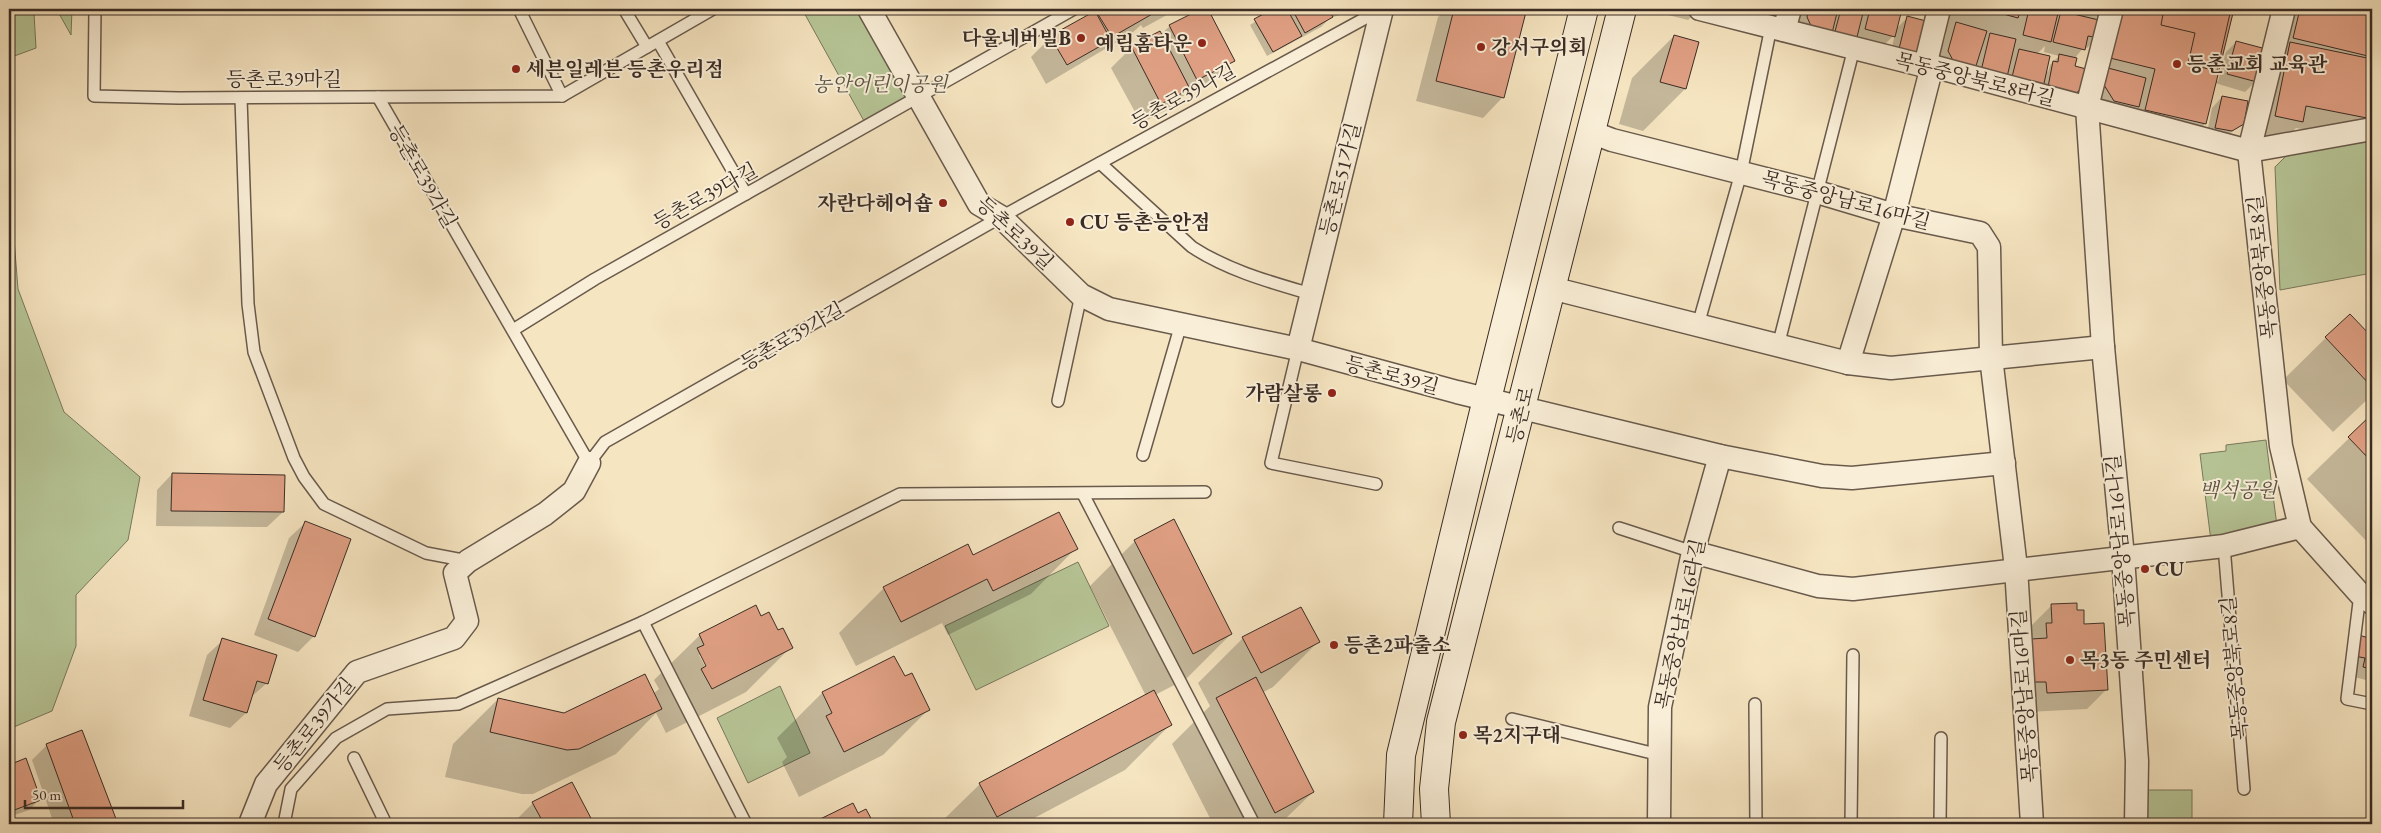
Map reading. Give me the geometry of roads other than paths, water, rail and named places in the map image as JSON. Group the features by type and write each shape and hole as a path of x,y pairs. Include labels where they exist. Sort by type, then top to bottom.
{"main road":[{"name":"등촌로","path":"1398,824 1401,755 1584,9"},
{"name":"등촌로","path":"1436,824 1434,789 1441,722 1622,9"}],"street":[{"name":"등촌로39길","path":"869,9 979,204 1001,217 1081,295 1109,309 1298,350 1522,408"},
{"name":"등촌로51가길","path":"1298,350 1382,9"},
{"name":"목동중앙북로8라길","path":"1700,9 2087,107 2249,151"},
{"path":"1778,29 1790,9"},
{"path":"1848,363 1894,215 1940,9"},
{"name":"목동중앙남로16나길","path":"2112,9 2087,107 2103,347 2123,557 2137,761 2136,824"},
{"name":"목동중앙북로8길","path":"2284,9 2249,151 2281,446 2300,527 2366,599"},
{"path":"2249,151 2372,129"},
{"name":"목동중앙남로16마길","path":"1591,132 1612,140 1817,192 1894,215 1980,234 1986,240 1989,247 1991,358 2016,568 2032,824"},
{"path":"1551,288 1848,363 1891,368 2103,347"},
{"path":"1522,408 1720,456 1822,476 1852,478 2004,463"},
{"name":"목동중앙남로16라길","path":"1659,824 1660,707 1693,552 1720,456"},
{"name":"등촌로39가길","path":"250,824 266,784 357,672 454,638 467,621 455,573 468,561 545,514 574,491 589,463"},
{"path":"1693,552 1818,586 1854,589 2016,568 2224,546 2300,527"}],"lane":[{"name":"등촌로39마길","path":"95,9 94,96 241,98 562,96 714,9"},
{"path":"520,9 562,96"},
{"path":"624,9 647,47"},
{"name":"등촌로39다길","path":"513,330 595,280 1074,9"},
{"name":"등촌로39나길","path":"1001,217 1382,9"},
{"path":"1698,325 1741,173 1778,29"},
{"path":"658,41 746,194"},
{"path":"1778,346 1854,48"},
{"name":"등촌로39가길","path":"378,97 589,463 605,442 1001,217"},
{"path":"241,98 248,304 254,352 294,458 304,477 324,504 426,553 468,561"},
{"path":"1100,163 1192,247 1204,255 1246,275 1311,294"},
{"path":"1058,401 1081,295"},
{"path":"1143,455 1181,324"},
{"path":"1298,350 1271,463 1376,484"},
{"path":"284,824 291,789 336,738 387,709 458,704 643,622 900,494 1205,492"},
{"path":"1083,494 1254,824"},
{"path":"1619,528 1693,552"},
{"name":"목동중앙북로8길","path":"2224,546 2244,789"},
{"name":"목동중앙북로8길","path":"2366,599 2347,699 2372,704"},
{"path":"643,622 746,824"},
{"path":"1851,824 1853,654"},
{"path":"1755,704 1756,824"},
{"path":"1512,719 1660,755"},
{"path":"1940,824 1941,738"},
{"path":"354,758 386,824"}],"place":[{"name":"다울네버빌B","path":"1081,38"},
{"name":"예림홈타운","path":"1202,43"},
{"name":"강서구의회","path":"1481,47"},
{"name":"등촌교회 교육관","path":"2177,64"},
{"name":"세븐일레븐 등촌우리점","path":"516,69"},
{"name":"자란다헤어숍","path":"943,203"},
{"name":"CU 등촌능안점","path":"1070,222"},
{"name":"가람살롱","path":"1332,393"},
{"name":"CU","path":"2145,569"},
{"name":"등촌2파출소","path":"1334,645"},
{"name":"목3동 주민센터","path":"2070,660"},
{"name":"목2지구대","path":"1463,735"}],"park label":[{"name":"농안어린이공원","path":"880,84"},
{"name":"백석공원","path":"2238,490"}]}
